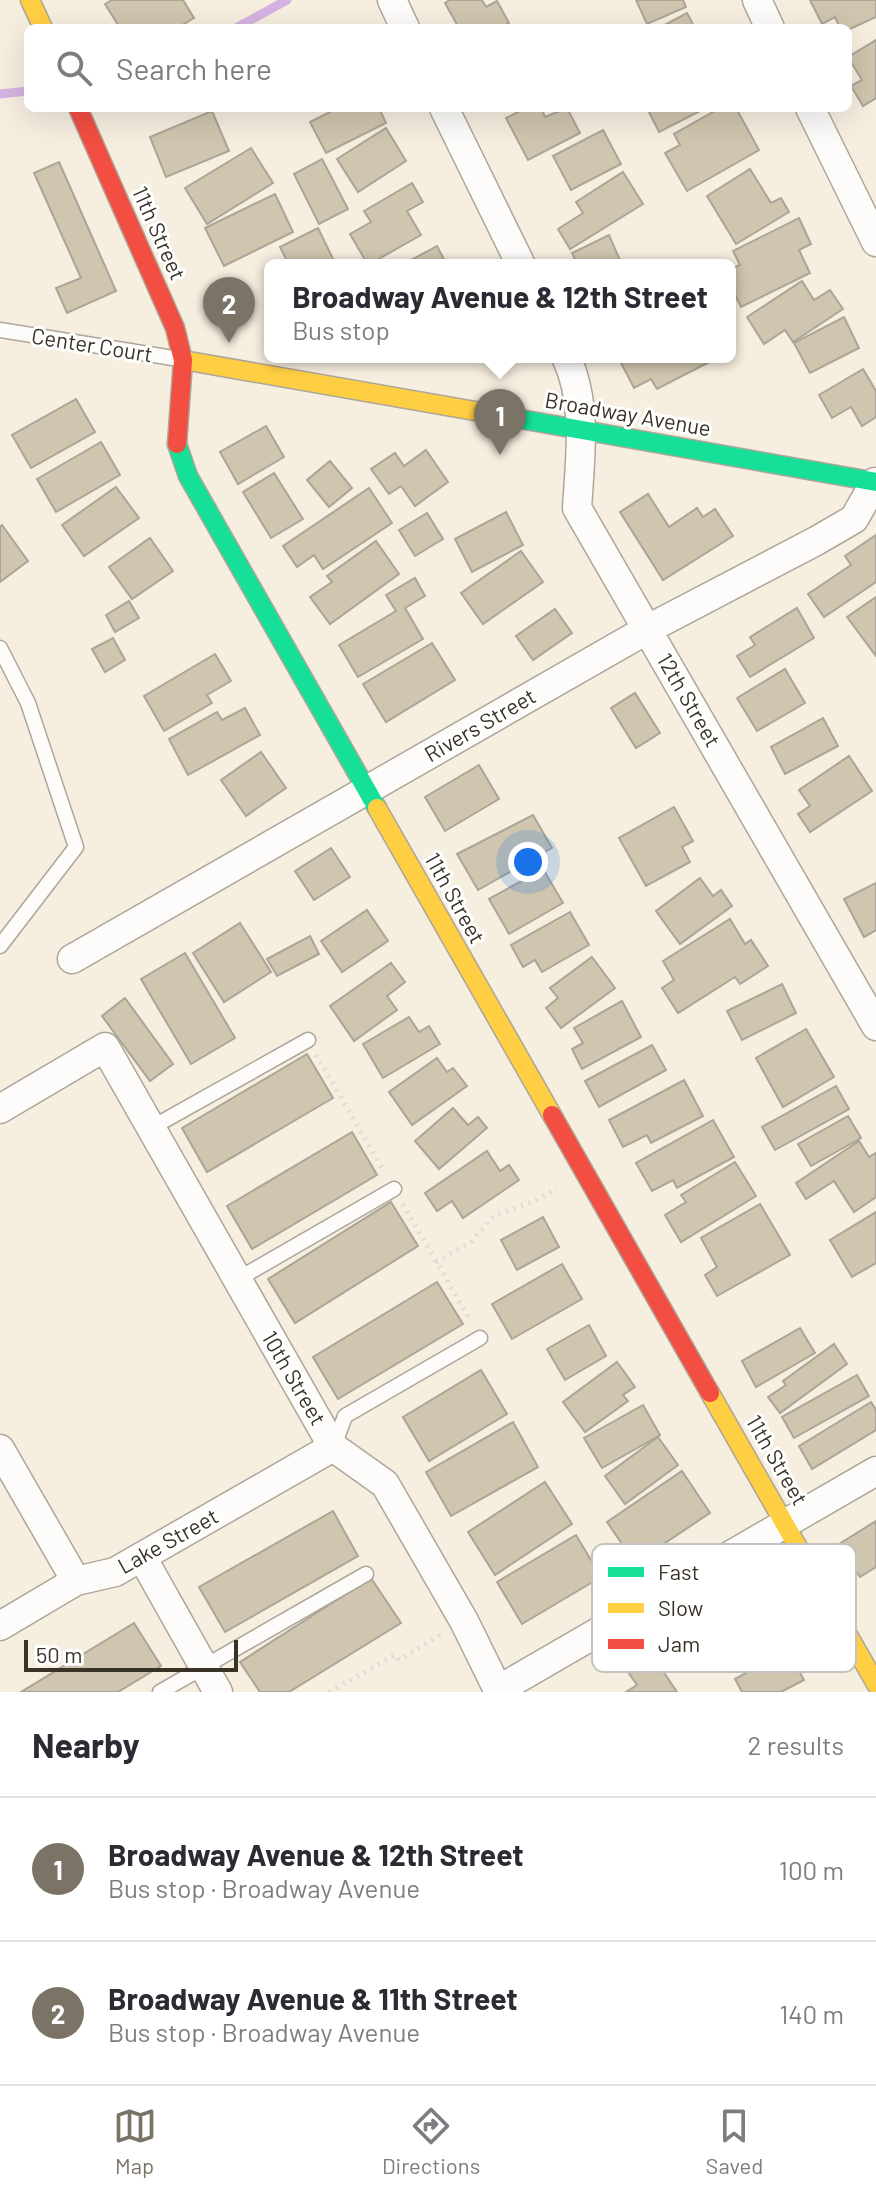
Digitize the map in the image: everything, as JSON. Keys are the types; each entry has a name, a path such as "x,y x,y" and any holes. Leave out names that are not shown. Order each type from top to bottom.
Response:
{"street":[{"path":"30,0 41,24"},
{"path":"392,0 403,24"},
{"path":"757,0 768,24"},
{"name":"11th Street","path":"80,112 175,328 183,360 177,449 188,476 582,1172 797,1544"},
{"path":"446,112 518,259"},
{"path":"812,112 876,242"},
{"name":"Broadway Avenue","path":"183,360 876,482"},
{"name":"12th Street","path":"569,363 574,373 581,430 577,508 876,1026"},
{"name":"Rivers Street","path":"72,959 648,629 854,519 876,482"},
{"name":"10th Street","path":"0,1109 105,1047 333,1447 385,1484 464,1621 499,1691"},
{"name":"Lake Street","path":"0,1626 76,1581 115,1572 333,1447"},
{"path":"0,1449 76,1581"},
{"path":"749,1544 876,1471"},
{"path":"142,1557 218,1692"},
{"path":"499,1691 592,1636"},
{"name":"11th Street","path":"856,1649 876,1684"}],"lane":[{"name":"Center Court","path":"0,330 183,360"},
{"path":"0,648 28,703 76,847 0,946"},
{"path":"151,1128 308,1040"},
{"path":"238,1279 394,1189"},
{"path":"333,1447 345,1416 480,1338"},
{"path":"160,1692 366,1574"}],"path":[{"path":"436,1262 472,1241 493,1216 533,1202 582,1172"},
{"path":"329,1692 395,1655 399,1660 464,1621"}],"building":[{"path":"112,0 183,0 194,18 184,24 118,24 105,4"},
{"path":"450,0 482,0 486,7 497,1 509,23 457,24 445,3"},
{"path":"636,0 683,0 686,7 647,24"},
{"path":"810,0 876,0 876,17 852,28 852,24 838,24 835,17 822,24"},
{"path":"687,13 693,24 666,24"},
{"path":"876,40 876,98 863,106 852,88 862,80 852,64 852,55"},
{"path":"212,112 229,151 166,177 150,137"},
{"path":"330,112 381,112 386,123 326,153 310,122"},
{"path":"518,112 543,112 545,117 557,112 569,112 580,133 528,160 506,118"},
{"path":"649,112 698,112 659,132"},
{"path":"713,112 738,112 759,150 687,191 665,153 680,145 674,134"},
{"path":"386,128 406,161 358,192 337,159"},
{"path":"603,130 621,164 571,190 553,156"},
{"path":"251,148 273,183 207,224 185,188"},
{"path":"322,159 348,209 319,224 294,174"},
{"path":"59,162 116,291 67,313 56,288 81,278 34,173"},
{"path":"750,169 771,203 781,198 789,212 736,244 707,196"},
{"path":"623,172 643,204 570,249 558,229 583,213 576,202"},
{"path":"412,183 423,202 407,211 421,235 379,259 365,259 350,234 371,222 364,211"},
{"path":"275,194 293,232 224,266 205,228"},
{"path":"799,218 811,244 799,250 810,273 741,307 736,297 736,267 740,265 733,251"},
{"path":"318,228 333,259 286,259 280,247"},
{"path":"609,235 619,259 575,259 572,253"},
{"path":"437,246 444,259 413,259"},
{"path":"802,281 814,300 830,290 843,309 793,342 785,330 764,344 747,317"},
{"path":"844,317 859,348 810,373 794,343"},
{"path":"621,363 707,363 657,389 651,379 634,388"},
{"path":"863,369 876,391 876,417 862,426 851,407 832,418 819,395"},
{"path":"76,399 95,432 31,468 12,435"},
{"path":"266,426 284,457 238,484 220,452"},
{"path":"101,442 120,475 56,512 37,479"},
{"path":"426,450 448,482 415,506 401,486 389,494 371,469 395,453 404,466"},
{"path":"330,461 352,488 329,507 307,480"},
{"path":"274,473 303,519 271,538 243,492"},
{"path":"116,487 139,518 84,556 62,525"},
{"path":"369,488 392,523 323,569 314,555 297,567 283,546"},
{"path":"648,494 669,527 697,508 703,517 715,509 733,536 663,580 620,512"},
{"path":"506,512 523,545 472,572 455,539"},
{"path":"427,513 443,539 415,556 399,530"},
{"path":"2,525 28,561 0,582 0,527"},
{"path":"876,535 876,582 824,617 808,594 851,565 845,556"},
{"path":"150,538 173,571 132,599 109,567"},
{"path":"376,541 399,574 330,624 310,597 332,582 327,576"},
{"path":"521,551 543,582 483,624 461,593"},
{"path":"415,578 425,596 405,608 423,639 358,677 339,645 396,611 386,595"},
{"path":"876,597 876,656 847,617"},
{"path":"129,601 139,618 115,632 106,615"},
{"path":"797,608 814,638 750,677 737,656 755,645 750,637"},
{"path":"555,609 572,633 533,660 516,636"},
{"path":"113,638 125,660 105,672 92,649"},
{"path":"432,643 455,680 386,722 363,684"},
{"path":"215,654 231,681 207,695 212,703 164,731 144,696"},
{"path":"785,669 805,703 757,731 737,698"},
{"path":"635,693 660,733 636,748 611,708"},
{"path":"245,708 260,735 188,775 169,739 217,712 222,720"},
{"path":"823,718 838,746 785,774 771,747"},
{"path":"261,752 286,788 246,816 221,780"},
{"path":"849,756 872,791 810,832 798,814 810,806 799,790"},
{"path":"479,765 499,799 445,831 425,797"},
{"path":"674,807 693,841 682,847 690,862 646,886 619,838"},
{"path":"533,815 552,848 478,890 457,854"},
{"path":"331,848 350,877 314,900 295,871"},
{"path":"543,869 563,903 509,934 489,899"},
{"path":"700,878 713,896 721,890 732,906 680,944 656,911"},
{"path":"876,883 876,930 864,937 844,899"},
{"path":"367,910 388,941 342,972 321,941"},
{"path":"570,912 589,945 542,972 535,960 523,967 511,945"},
{"path":"730,919 745,944 751,940 768,966 740,984 735,977 678,1013 662,988 674,980 663,961"},
{"path":"240,923 271,972 224,1002 193,953"},
{"path":"310,936 319,954 277,976 267,959"},
{"path":"185,953 235,1038 191,1064 141,979"},
{"path":"592,957 615,988 561,1028 546,1008 558,998 550,988"},
{"path":"391,963 405,982 387,996 397,1010 354,1041 330,1006"},
{"path":"782,984 796,1013 742,1040 727,1011"},
{"path":"125,998 173,1064 150,1081 102,1016"},
{"path":"622,1001 641,1037 582,1069 572,1049 583,1043 574,1028"},
{"path":"409,1017 419,1032 429,1026 440,1044 383,1078 363,1044"},
{"path":"806,1029 834,1077 783,1107 756,1058"},
{"path":"652,1045 666,1070 599,1107 585,1081"},
{"path":"307,1054 333,1098 207,1172 182,1128"},
{"path":"437,1058 447,1072 453,1068 467,1086 412,1125 389,1092"},
{"path":"684,1080 703,1116 651,1143 647,1135 623,1147 609,1120"},
{"path":"836,1086 849,1109 775,1150 762,1127"},
{"path":"453,1108 468,1125 478,1117 487,1128 439,1169 415,1141"},
{"path":"848,1116 861,1138 811,1166 798,1144"},
{"path":"713,1120 734,1157 677,1188 673,1180 652,1191 636,1163"},
{"path":"352,1132 377,1175 252,1249 227,1206"},
{"path":"859,1141 869,1157 876,1153 876,1197 854,1212 834,1181 806,1199 796,1183"},
{"path":"487,1151 500,1171 509,1165 519,1180 463,1218 452,1201 437,1211 425,1193"},
{"path":"735,1162 756,1196 681,1242 665,1215 686,1202 681,1195"},
{"path":"391,1202 418,1246 295,1323 268,1279"},
{"path":"760,1204 790,1255 717,1296 705,1275 717,1267 701,1238"},
{"path":"876,1212 876,1263 852,1277 830,1240"},
{"path":"543,1217 559,1247 517,1270 501,1240"},
{"path":"562,1264 582,1299 512,1339 492,1304"},
{"path":"437,1282 463,1324 338,1399 313,1357"},
{"path":"589,1325 606,1356 565,1380 547,1349"},
{"path":"800,1328 815,1353 756,1387 742,1361"},
{"path":"834,1344 847,1364 780,1413 768,1397 786,1385 783,1381"},
{"path":"617,1362 635,1387 623,1395 628,1401 585,1432 563,1402"},
{"path":"481,1370 507,1414 429,1461 403,1417"},
{"path":"857,1375 869,1396 794,1438 782,1417"},
{"path":"871,1402 876,1410 876,1430 812,1469 799,1446"},
{"path":"643,1405 660,1435 602,1468 584,1438"},
{"path":"513,1422 538,1467 451,1516 426,1472"},
{"path":"658,1437 678,1465 625,1504 605,1476"},
{"path":"682,1471 710,1513 664,1544 622,1544 607,1522"},
{"path":"545,1482 572,1524 495,1575 468,1532"},
{"path":"333,1511 358,1556 225,1632 199,1587"},
{"path":"876,1521 876,1567 860,1577 856,1571 856,1544 839,1544"},
{"path":"576,1535 592,1562 592,1582 522,1624 497,1582"},
{"path":"371,1578 401,1623 289,1692 260,1692 240,1662"},
{"path":"134,1623 161,1666 118,1692 21,1692"},
{"path":"628,1672 664,1672 677,1692 626,1692 637,1685"},
{"path":"748,1672 800,1672 804,1680 781,1692 742,1692 735,1679"}],"waterway":[{"path":"243,24 287,0"},
{"path":"0,94 24,91"}],"traffic: fast":[{"path":"509,417 876,482"},
{"path":"177,444 188,476 377,808"}],"traffic: slow":[{"path":"30,0 41,24"},
{"path":"183,360 509,417"},
{"path":"377,808 552,1115"},
{"path":"710,1393 796,1544"},
{"path":"856,1649 876,1684"}],"traffic: jam":[{"path":"80,112 175,328 183,360 177,444"},
{"path":"552,1115 710,1393"}],"place":[{"name":"Broadway Avenue & 11th Street","path":"229,343"},
{"name":"Broadway Avenue & 12th Street","path":"500,455"}]}
